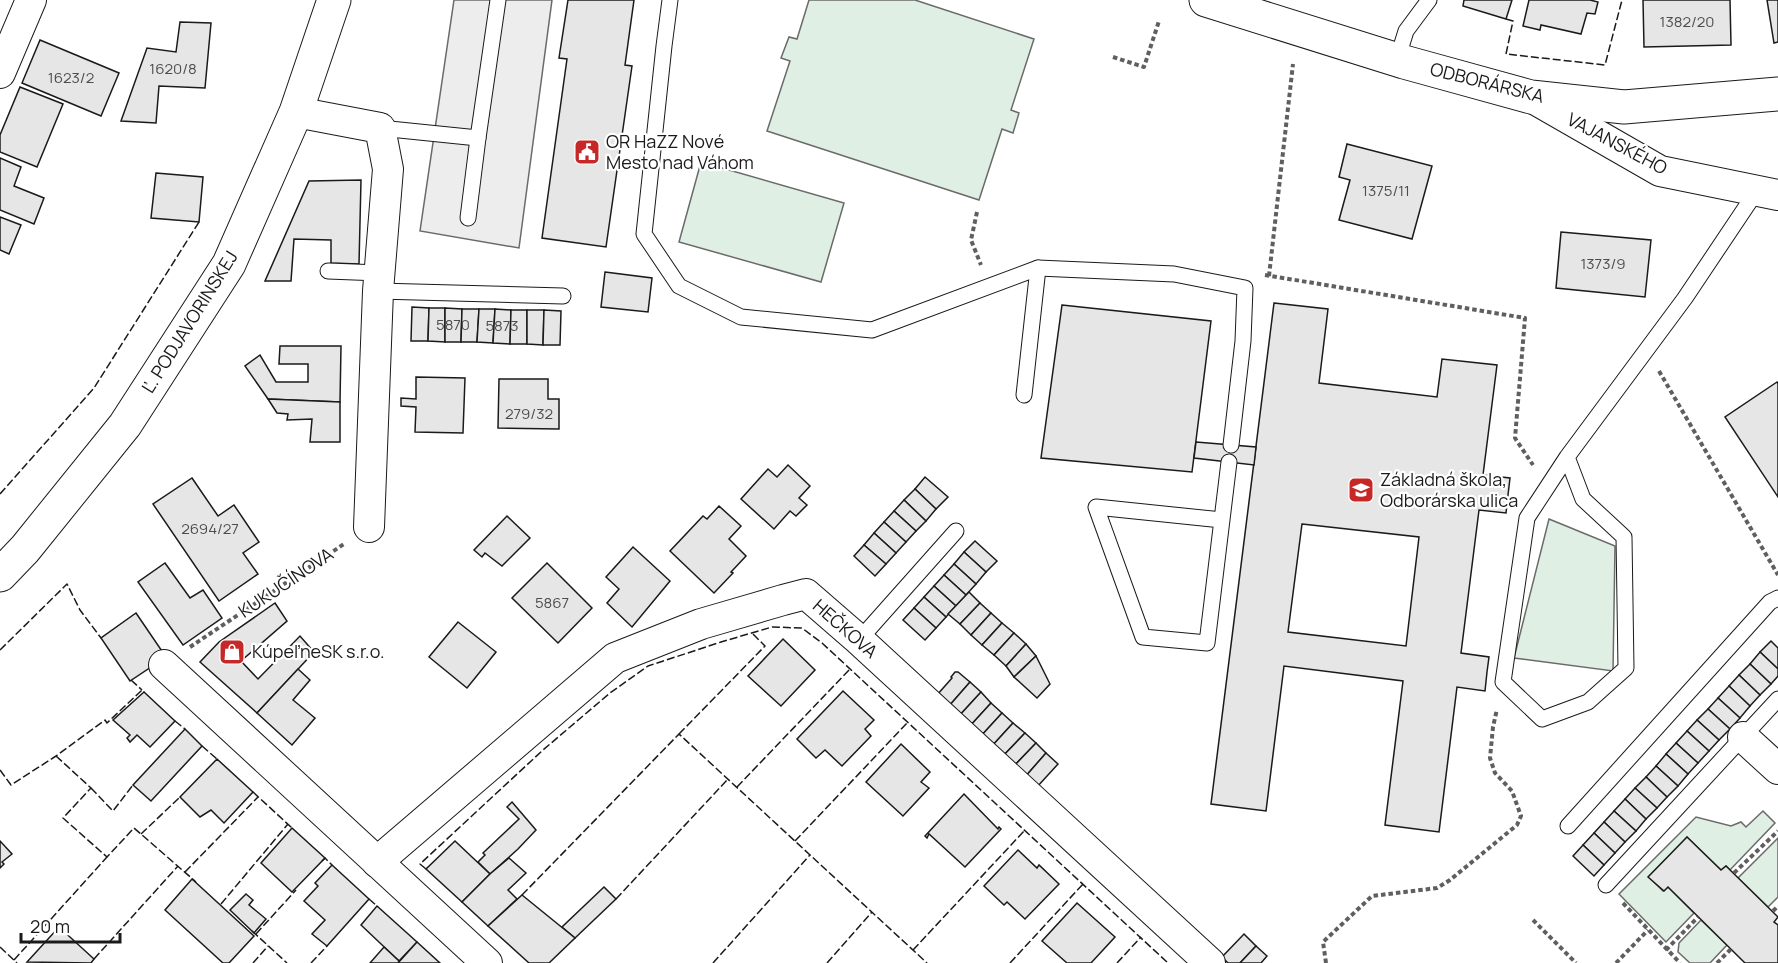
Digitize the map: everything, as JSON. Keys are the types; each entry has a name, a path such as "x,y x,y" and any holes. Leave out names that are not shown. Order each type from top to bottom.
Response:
{"main road":[{"name":"Ľ. PODJAVORINSKEJ","path":"0,575 25,549 126,425 229,264 296,112 334,0"},
{"name":"ODBORÁRSKA","path":"1206,0 1261,9 1397,60 1531,97 1624,107 1778,94"}],"street":[{"path":"0,73 31,0"},
{"name":"VAJANSKÉHO","path":"1531,97 1660,171 1767,194"},
{"path":"296,112 380,128 388,169 379,282 369,527"},
{"name":"HEČKOVA","path":"377,862 615,658 701,624 806,594 1210,963"},
{"path":"164,665 487,963"},
{"path":"1743,736 1778,769"}],"lane":[{"path":"468,218 498,0"},
{"path":"670,0 644,234 679,286 741,317 872,330 1038,268 1174,274 1245,288 1243,341 1231,445"},
{"path":"1397,60 1406,31 1429,0"},
{"path":"380,128 478,138"},
{"path":"1567,457 1582,499 1624,537 1626,668 1588,702 1542,719 1503,682 1527,518 1567,457 1685,298 1767,194"},
{"path":"1024,395 1038,268"},
{"path":"328,271 379,282 563,296"},
{"path":"1222,520 1096,507 1143,638 1207,643 1222,520 1229,462"},
{"path":"859,640 956,531"},
{"path":"1568,826 1770,602 1778,598"},
{"path":"1606,885 1778,699"}],"path":[{"path":"1113,57 1144,67 1160,21"},
{"path":"1269,276 1293,64"},
{"path":"976,212 971,240 990,285"},
{"path":"1245,288 1262,275 1525,318 1515,438 1547,487"},
{"path":"1656,367 1778,575"},
{"name":"KUKUČÍNOVA","path":"164,665 369,527"},
{"path":"1326,963 1323,942 1372,896 1437,888 1450,880 1516,825 1521,816 1512,791 1495,773 1490,758 1493,727 1503,682"},
{"path":"1734,873 1778,831"},
{"path":"1606,885 1680,963"},
{"path":"1773,911 1778,906"},
{"path":"1666,950 1698,917"},
{"path":"1533,920 1576,963"},
{"path":"1616,963 1648,930"},
{"path":"1717,963 1731,949"}],"green space":[{"path":"809,0 915,0 1034,39 1011,110 1019,113 1013,133 1002,129 979,200 767,131 790,61 781,58 789,37 797,39"},
{"path":"701,162 844,203 821,282 679,242"},
{"path":"1549,519 1615,546 1613,671 1514,658"},
{"path":"1763,811 1775,823 1730,870 1726,866 1721,870 1687,837 1649,877 1663,891 1668,887 1694,913 1666,942 1619,894 1696,817 1731,826 1741,822 1746,827"},
{"path":"1778,838 1778,897 1768,907 1738,878"},
{"path":"1701,920 1727,945 1710,963 1690,963 1678,952 1679,943"}],"shaded area":[{"path":"454,0 552,0 519,248 420,231"}],"building":[{"name":"OR HaZZ Nové Mesto nad Váhom","path":"568,0 634,0 625,65 632,66 606,247 542,238 567,59 559,58"},
{"path":"1464,0 1512,0 1506,19 1463,6"},
{"path":"1529,0 1598,2 1595,14 1587,13 1581,34 1541,25 1540,30 1523,26"},
{"path":"1643,0 1730,0 1731,45 1644,47"},
{"path":"1767,0 1778,0 1778,42 1774,43"},
{"path":"180,22 211,23 205,88 159,86 156,123 121,121 147,48 176,52"},
{"path":"40,40 119,73 101,116 22,83"},
{"path":"20,87 63,104 37,167 0,152 0,135"},
{"path":"1347,144 1432,166 1412,239 1339,220 1350,180 1339,177"},
{"path":"0,158 21,167 14,186 44,198 34,224 0,210"},
{"path":"156,173 203,177 199,222 151,218"},
{"path":"361,180 359,264 331,263 331,240 294,239 291,281 265,281 309,181"},
{"path":"0,217 21,225 9,254 0,250"},
{"path":"1561,232 1651,240 1645,297 1556,288"},
{"path":"605,272 652,278 648,312 601,307"},
{"path":"1274,303 1328,309 1319,383 1437,397 1442,359 1497,365 1483,475 1510,478 1506,513 1479,510 1461,653 1489,657 1485,691 1457,687 1439,832 1385,825 1403,681 1284,666 1266,811 1211,804","holes":["1302,524 1419,537 1406,646 1288,632"]},
{"path":"1062,305 1211,321 1192,472 1041,458"},
{"path":"412,307 429,308 428,341 411,341"},
{"path":"429,308 445,308 445,342 428,341"},
{"path":"445,308 462,309 461,342 445,342"},
{"path":"462,309 479,309 477,342 461,342"},
{"path":"479,309 495,309 493,343 477,342"},
{"path":"495,309 511,310 510,344 493,343"},
{"path":"511,310 527,310 527,344 510,344"},
{"path":"527,310 544,310 543,345 527,344"},
{"path":"544,310 561,311 560,345 543,345"},
{"path":"280,346 341,346 340,402 268,399 245,366 260,355 276,382 308,382 308,364 279,364"},
{"path":"416,377 465,378 463,433 415,432 416,407 401,406 401,398 416,399"},
{"path":"499,379 548,379 548,399 559,399 559,429 498,428"},
{"path":"1777,382 1778,384 1778,497 1725,417"},
{"path":"268,399 340,402 340,442 310,442 312,419 287,420 288,414 277,413"},
{"path":"1196,442 1256,447 1254,465 1194,458"},
{"path":"788,465 810,486 799,498 807,505 796,516 790,511 774,529 741,499 768,469 777,477"},
{"path":"925,477 948,497 936,509 915,489"},
{"path":"192,478 218,516 234,505 259,542 243,553 258,574 219,601 153,504"},
{"path":"915,489 936,509 926,521 904,500"},
{"path":"904,500 926,521 916,531 894,511"},
{"path":"719,506 741,526 729,539 746,556 714,593 670,551 703,516 707,519"},
{"path":"894,511 916,531 906,542 884,522"},
{"path":"507,516 530,538 502,566 485,553 482,557 474,550"},
{"path":"884,522 906,542 896,553 874,533"},
{"path":"874,533 896,553 886,564 864,545"},
{"path":"975,541 997,561 986,572 964,552"},
{"path":"864,545 886,564 875,576 854,556"},
{"path":"633,547 670,581 632,627 607,603 619,589 606,577"},
{"path":"964,552 986,572 976,584 954,564"},
{"path":"165,563 190,598 203,590 222,618 183,645 138,582"},
{"path":"547,563 592,608 558,643 512,598"},
{"path":"954,564 976,584 966,595 944,575"},
{"path":"944,575 966,595 956,606 934,586"},
{"path":"934,586 956,606 946,617 924,597"},
{"path":"969,592 980,603 960,624 948,614"},
{"path":"924,597 946,617 936,628 914,608"},
{"path":"275,603 287,621 241,661 258,679 300,636 314,652 257,713 200,662 219,642"},
{"path":"980,603 991,613 971,635 960,624"},
{"path":"914,608 936,628 925,640 903,620"},
{"path":"136,613 166,657 130,681 101,638"},
{"path":"991,613 1002,623 982,645 971,635"},
{"path":"458,622 496,652 467,688 429,657"},
{"path":"1002,623 1014,633 994,655 982,645"},
{"path":"1014,633 1026,644 1006,666 994,655"},
{"path":"783,639 815,670 781,706 748,676"},
{"path":"1771,641 1778,648 1778,669 1760,652"},
{"path":"1026,644 1036,656 1014,677 1006,666"},
{"path":"1760,652 1778,669 1778,676 1771,684 1750,664"},
{"path":"1036,656 1050,684 1037,698 1014,677"},
{"path":"1750,664 1771,684 1760,695 1739,675"},
{"path":"298,669 310,680 293,700 315,718 292,745 257,713"},
{"path":"955,672 970,682 949,706 937,695"},
{"path":"1739,675 1760,695 1750,706 1729,686"},
{"path":"970,682 981,692 959,716 949,706"},
{"path":"1729,686 1750,706 1740,718 1718,698"},
{"path":"843,691 874,720 865,729 871,736 842,766 825,750 816,758 797,739"},
{"path":"144,692 175,721 150,747 137,735 130,742 127,738 130,735 113,720"},
{"path":"981,692 991,703 970,726 959,716"},
{"path":"1718,698 1740,718 1730,729 1708,709"},
{"path":"991,703 1002,713 981,736 970,726"},
{"path":"1708,709 1730,729 1719,740 1697,720"},
{"path":"1002,713 1013,723 992,746 981,736"},
{"path":"1697,720 1719,740 1709,751 1687,731"},
{"path":"1013,723 1025,733 1003,756 992,746"},
{"path":"185,729 202,746 151,801 133,785"},
{"path":"1687,731 1709,751 1698,763 1676,743"},
{"path":"1025,733 1036,743 1014,766 1003,756"},
{"path":"1036,743 1046,753 1025,777 1014,766"},
{"path":"1676,743 1698,763 1688,774 1666,754"},
{"path":"901,744 930,772 921,782 929,788 903,816 866,782"},
{"path":"1046,753 1058,764 1037,787 1025,777"},
{"path":"1666,754 1688,774 1678,786 1656,766"},
{"path":"217,759 253,792 224,823 211,810 200,817 180,797"},
{"path":"1656,766 1678,786 1667,797 1646,777"},
{"path":"1646,777 1667,797 1657,808 1635,788"},
{"path":"1635,788 1657,808 1646,819 1625,799"},
{"path":"964,794 998,829 999,827 1001,829 965,867 929,834 927,838 925,836"},
{"path":"1625,799 1646,819 1636,831 1614,811"},
{"path":"512,802 536,830 490,874 478,862 485,855 483,853 519,819 507,807"},
{"path":"1614,811 1636,831 1625,842 1604,822"},
{"path":"1604,822 1625,842 1615,853 1594,833"},
{"path":"292,828 325,858 292,892 261,863"},
{"path":"1594,833 1615,853 1604,865 1583,845"},
{"path":"1687,837 1721,870 1726,866 1778,917 1774,922 1778,925 1778,963 1745,963 1668,887 1664,891 1648,877"},
{"path":"0,841 12,854 2,862 4,864 0,868"},
{"path":"455,841 490,874 462,902 426,869"},
{"path":"1583,845 1604,865 1594,876 1573,856"},
{"path":"1018,850 1037,868 1039,865 1059,884 1025,919 1007,902 1004,905 984,886"},
{"path":"509,858 526,873 508,890 517,899 488,926 462,902"},
{"path":"332,865 369,899 327,946 312,934 325,920 304,901 318,886 315,883"},
{"path":"192,879 254,936 229,963 223,963 165,910"},
{"path":"604,887 616,899 575,938 562,927"},
{"path":"246,894 253,900 249,905 266,919 254,933 230,910"},
{"path":"522,895 575,938 549,963 529,963 488,926"},
{"path":"1077,903 1115,937 1091,963 1067,963 1042,941"},
{"path":"377,906 417,942 399,961 361,925"},
{"path":"59,927 94,959 91,963 27,962"},
{"path":"1244,934 1256,946 1240,963 1228,963 1222,957"},
{"path":"417,942 440,963 398,963"},
{"path":"1256,946 1267,956 1261,963 1240,963"},
{"path":"384,947 399,961 398,963 370,963"}],"fence":[{"path":"1506,19 1513,21 1506,54 1605,65 1622,0"},
{"path":"0,494 94,388 199,222"},
{"path":"0,650 67,584 80,610 101,638"},
{"path":"426,869 420,864 543,750 610,693 648,666 772,627 802,628 822,643 1168,963"},
{"path":"679,734 765,646 752,633"},
{"path":"737,787 850,669"},
{"path":"131,680 142,690"},
{"path":"0,770 11,785 105,720 107,723 142,690 144,692"},
{"path":"175,721 185,729"},
{"path":"795,841 908,722"},
{"path":"522,895 679,734 927,963"},
{"path":"202,746 217,759"},
{"path":"56,756 91,788 63,818 107,857 134,828 196,882"},
{"path":"616,899 728,779"},
{"path":"91,788 113,811 133,785"},
{"path":"253,792 292,828"},
{"path":"141,834 180,797"},
{"path":"185,872 258,797"},
{"path":"221,904 288,824"},
{"path":"913,950 1025,830"},
{"path":"713,963 810,855"},
{"path":"14,960 107,857"},
{"path":"322,861 325,858 332,865"},
{"path":"94,959 178,866"},
{"path":"1010,963 1083,884"},
{"path":"256,934 296,890"},
{"path":"369,899 377,906"},
{"path":"827,963 872,912"},
{"path":"252,931 287,963"},
{"path":"1117,963 1141,937"},
{"path":"253,963 268,946"},
{"path":"311,963 327,946"},
{"path":"0,947 17,963"}],"place":[{"name":"OR HaZZ Nové Mesto nad Váhom","path":"587,152"},
{"name":"Základná škola, Odborárska ulica","path":"1361,490"},
{"name":"KúpeľneSK s.r.o.","path":"232,652"}]}
